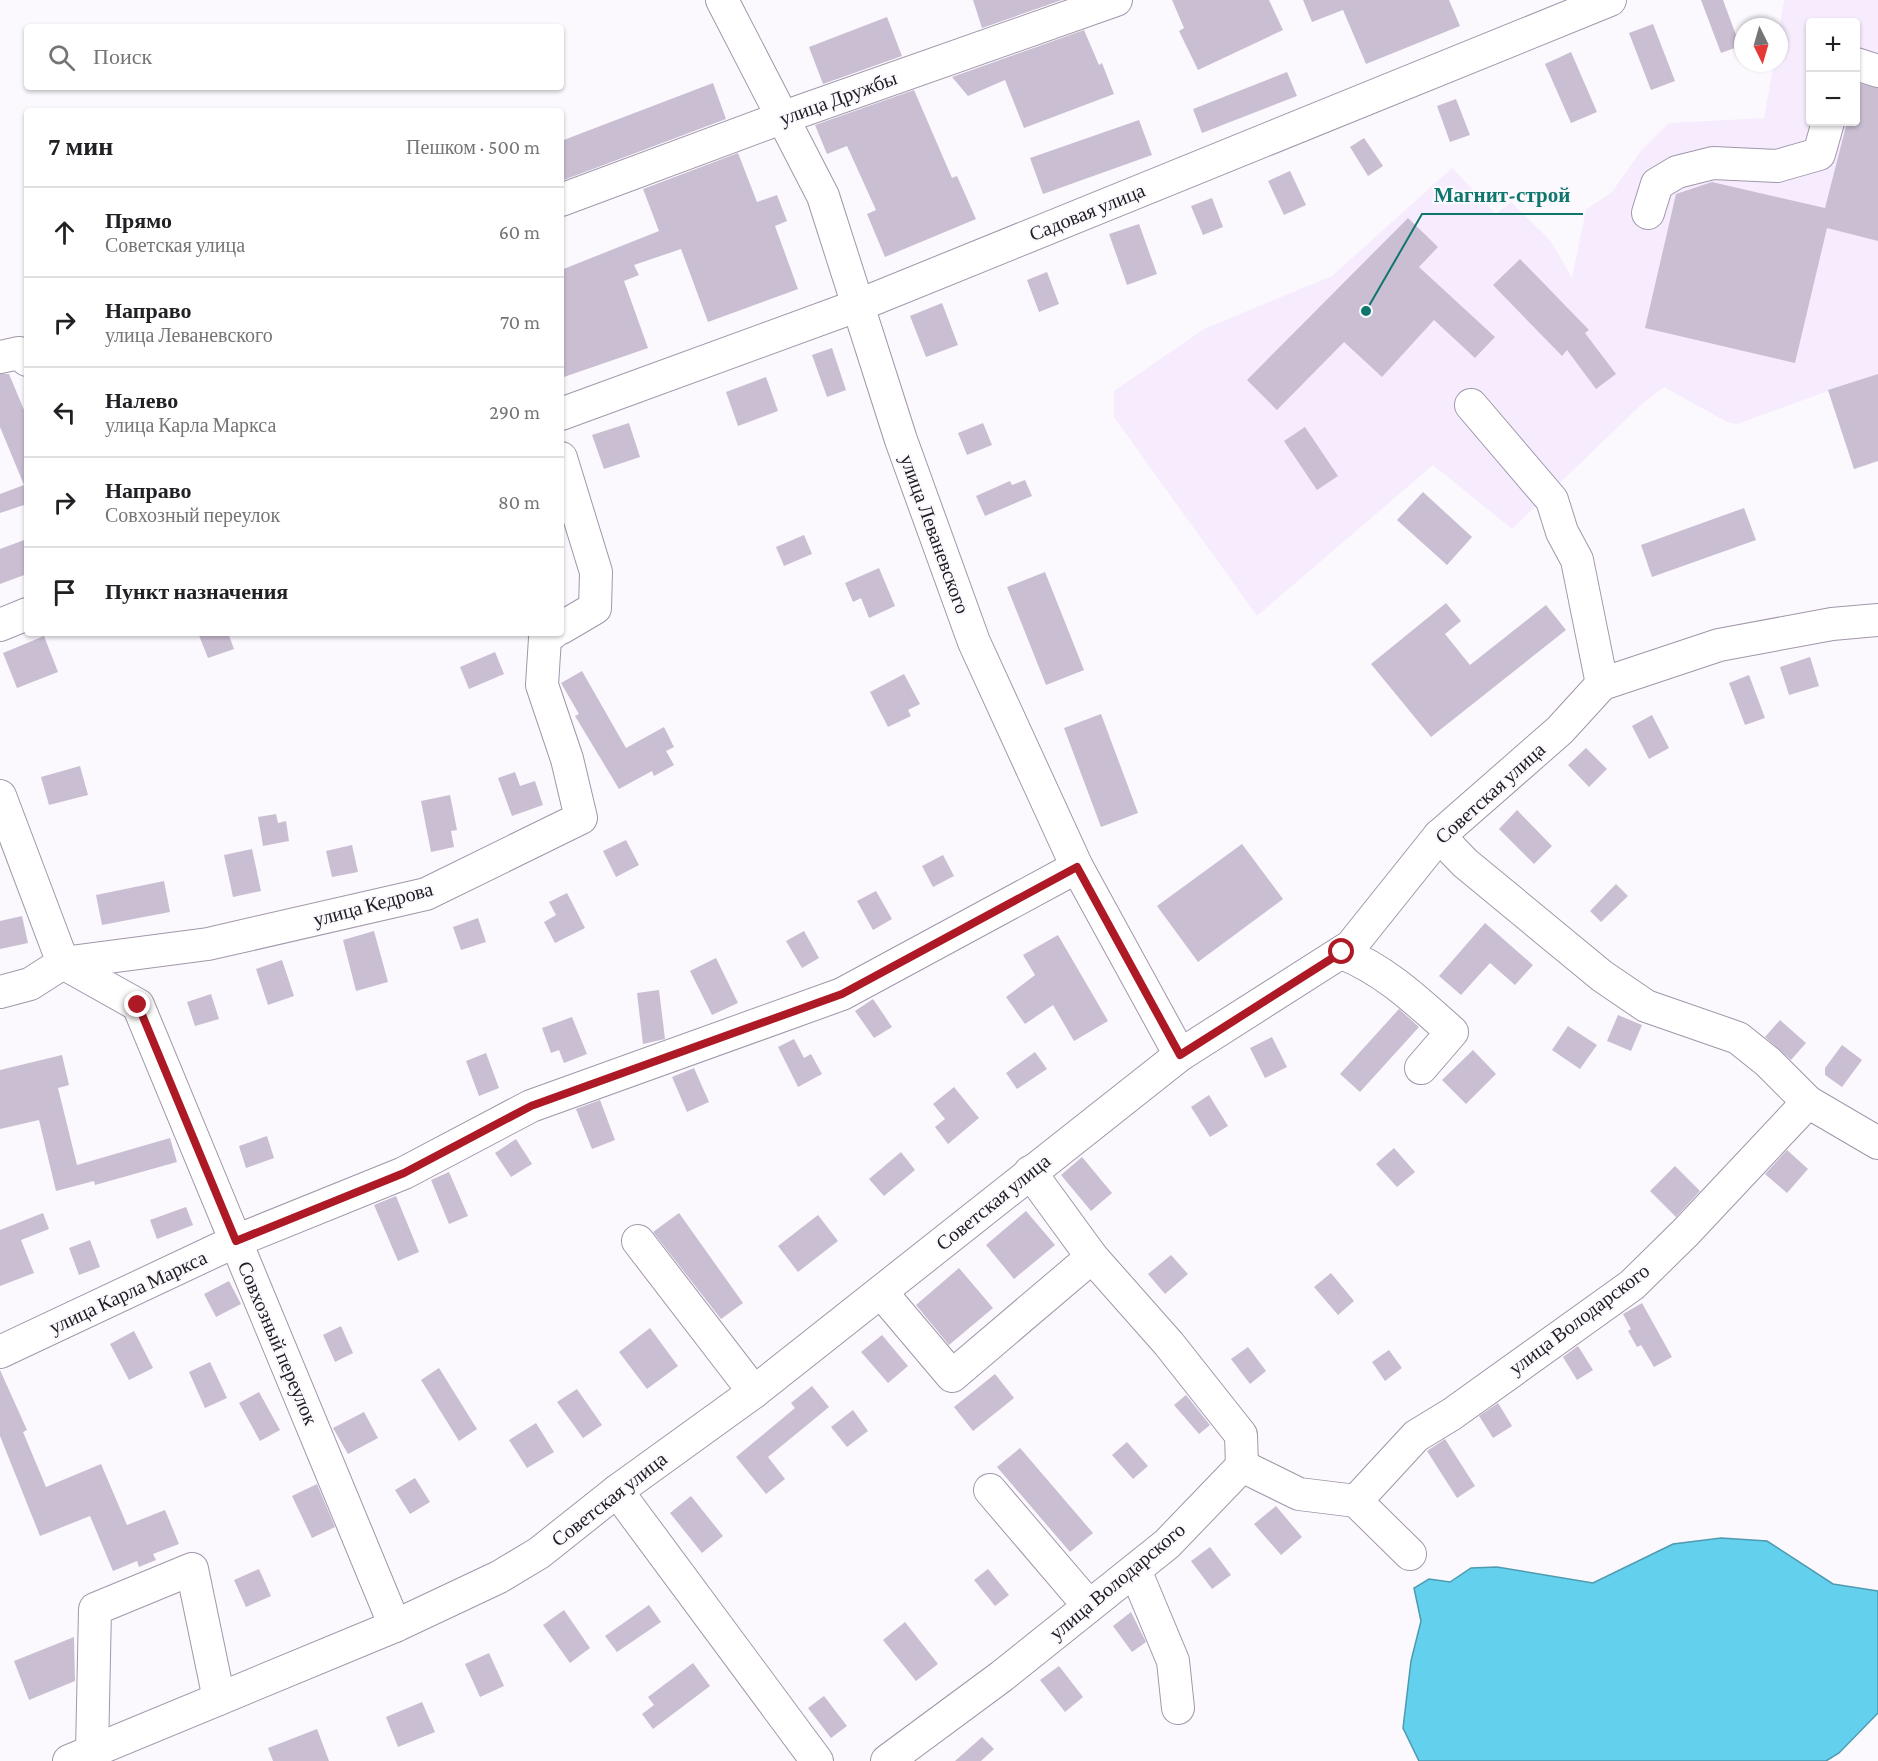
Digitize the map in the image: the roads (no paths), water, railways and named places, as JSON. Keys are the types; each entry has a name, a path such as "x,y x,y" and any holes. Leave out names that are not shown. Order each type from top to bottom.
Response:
{"street":[{"name":"улица Леваневского","path":"722,0 823,196 901,440 974,642 1077,867 1180,1055"},
{"name":"улица Дружбы","path":"564,199 784,117 1116,0"},
{"name":"Садовая улица","path":"564,413 859,305 1610,0"},
{"path":"1860,65 1878,71"},
{"path":"1648,213 1656,184 1677,172 1713,163 1776,166 1819,154 1827,126"},
{"path":"0,357 19,353 24,357"},
{"path":"1471,405 1552,500 1562,532 1577,560 1602,684"},
{"path":"564,468 596,572 595,608 564,626"},
{"path":"0,625 24,615"},
{"name":"Советская улица","path":"81,1757 138,1748 219,1699 395,1626 499,1577 529,1559 579,1523 617,1491 754,1392 1180,1055 1351,946 1439,836 1560,730 1602,684 1719,645 1832,624 1878,620"},
{"name":"улица Кедрова","path":"0,992 30,984 63,963 208,944 426,894 581,818 567,759 542,685 545,638 548,636"},
{"path":"0,796 63,963"},
{"path":"1439,836 1465,863 1602,976 1646,1006 1738,1038 1768,1062 1808,1102 1878,1143"},
{"name":"улица Карла Маркса","path":"0,1352 236,1241 404,1173 531,1106 842,994 1077,867"},
{"path":"1342,952 1398,985 1452,1032 1421,1068"},
{"name":"Совхозный переулок","path":"63,963 138,1005 395,1626"},
{"name":"улица Володарского","path":"1356,1501 1416,1436 1452,1414 1632,1285 1685,1233 1808,1102"},
{"path":"1030,1172 1092,1257 1169,1344 1241,1435 1242,1466 1299,1494 1356,1501 1410,1554"},
{"path":"638,1241 754,1392"},
{"path":"880,1292 951,1376 1092,1257"},
{"name":"улица Володарского","path":"887,1761 1002,1676 1167,1544 1242,1466"},
{"path":"990,1490 1089,1606"},
{"path":"617,1491 817,1761"},
{"path":"81,1757 95,1609 192,1569 219,1699"},
{"path":"1135,1570 1173,1661 1178,1708"}],"water":[{"path":"1721,1538 1767,1541 1833,1584 1878,1591 1878,1713 1839,1753 1826,1761 1419,1761 1403,1728 1411,1661 1421,1621 1414,1588 1429,1579 1450,1582 1471,1568 1497,1567 1593,1583 1673,1544"}],"place":[{"name":"Магнит-строй","path":"1366,311"}]}
